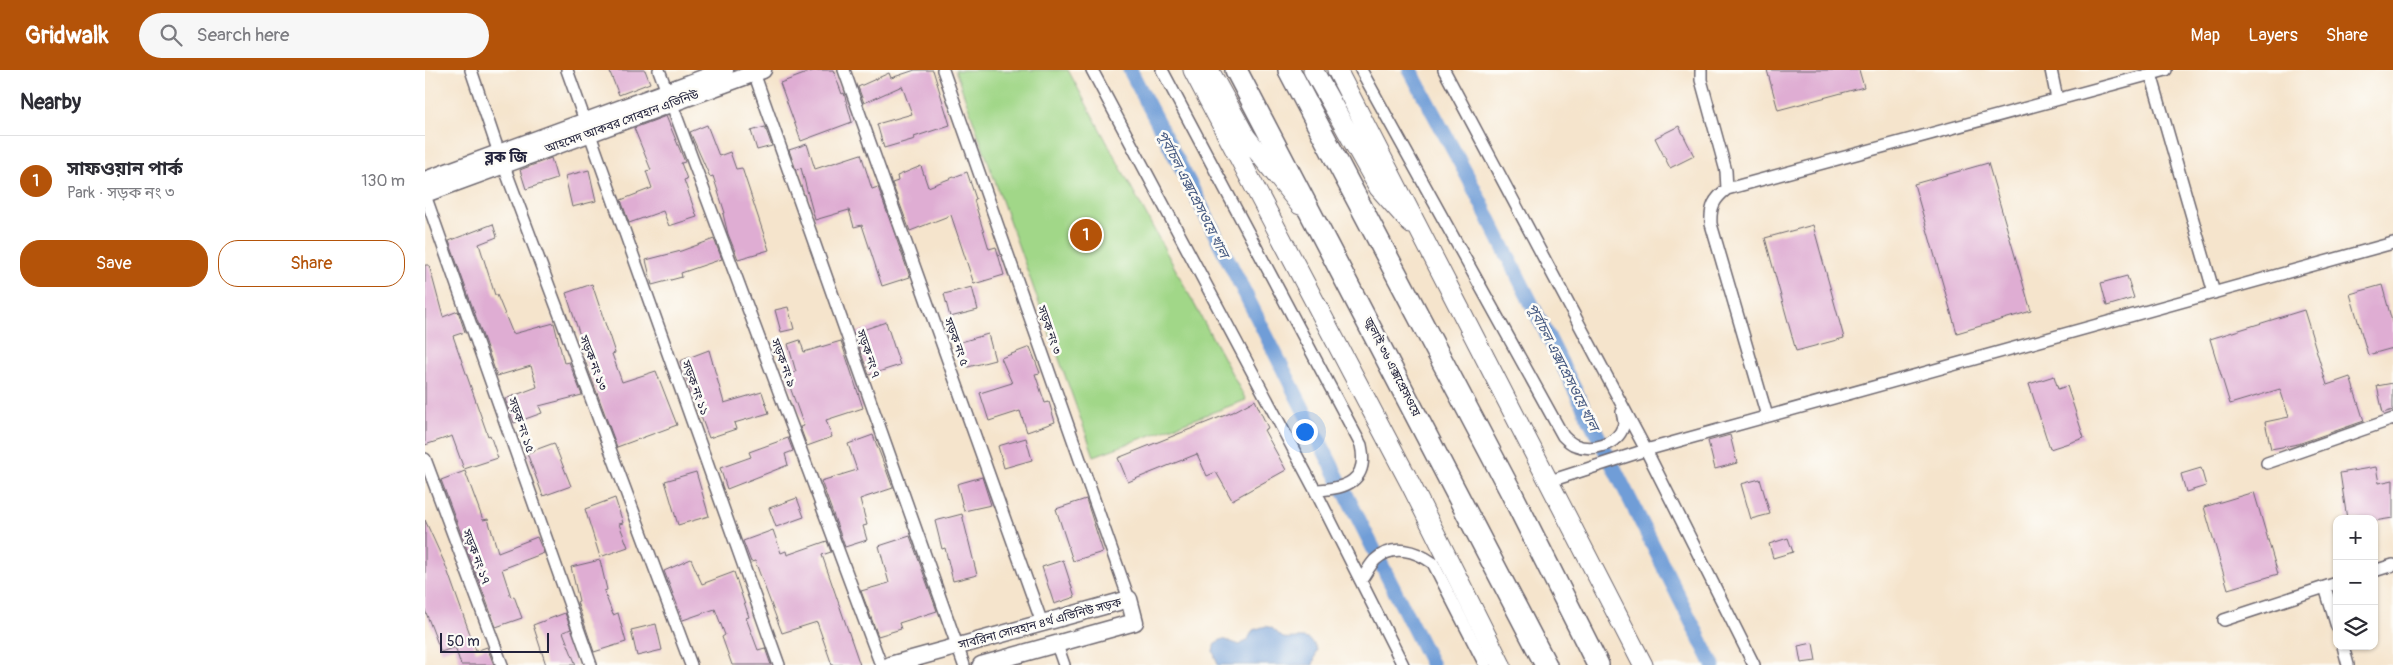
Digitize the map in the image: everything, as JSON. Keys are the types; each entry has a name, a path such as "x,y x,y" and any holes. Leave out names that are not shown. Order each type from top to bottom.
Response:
{"highway":[{"name":"জুলাই ৩৬ এক্সপ্রেসওয়ে","path":"1237,70 1546,665"},
{"path":"1289,70 1505,482 1598,665"}],"main road":[{"path":"1193,70 1410,483 1501,665"},
{"path":"1209,70 1246,136 1322,232"},
{"path":"1313,70 1379,188 1398,211 1423,234"},
{"path":"1337,70 1643,665"}],"street":[{"name":"সড়ক নং ১৩","path":"471,70 502,159 691,665"},
{"name":"সড়ক নং ১১","path":"567,70 779,665"},
{"name":"সড়ক নং ৯","path":"659,70 881,665"},
{"name":"আহমেদ আকবর সোবহান এভিনিউ","path":"669,98 725,70"},
{"name":"সড়ক নং ৫","path":"844,70 1042,623"},
{"name":"সড়ক নং ৩","path":"943,70 1129,599"},
{"path":"1092,70 1315,490 1403,665"},
{"path":"1162,70 1361,445 1364,458 1361,473 1350,484 1331,490 1315,490"},
{"path":"1361,70 1563,436 1575,446 1600,447 1613,441 1624,426 1621,402"},
{"path":"1445,70 1646,450 1754,665"},
{"path":"1701,70 1703,88 1726,171 1727,189"},
{"path":"2051,70 2057,99"},
{"path":"1767,416 1711,224 1710,210 1716,197 1727,189 2166,70"},
{"name":"আহমেদ আকবর সোবহান এভিনিউ","path":"425,195 502,159 669,98 757,71"},
{"name":"সড়ক নং ৭","path":"757,71 964,665"},
{"path":"2151,74 2214,293"},
{"name":"আহমেদ আকবর সোবহান এভিনিউ","path":"425,180 502,159"},
{"name":"সড়ক নং ১৫","path":"425,195 591,665"},
{"path":"1550,482 1646,450 2393,244"},
{"path":"2267,462 2393,419"},
{"name":"সড়ক নং ১৭","path":"425,459 502,665"},
{"path":"1361,580 1375,560 1389,552 1403,550 1417,552 1433,563 1485,665"},
{"path":"2378,570 2393,565"},
{"path":"2223,620 2333,584"},
{"path":"2325,587 2333,613"},
{"name":"সাবরিনা সোবহান ৪র্থ এভিনিউ সড়ক","path":"890,665 1129,599 1135,622 981,665"},
{"path":"1042,623 1064,665"},
{"path":"2344,650 2348,665"}],"green space":[{"path":"955,70 1068,70 1246,400 1094,456"}],"water":[{"path":"1266,626 1272,628 1283,638 1303,638 1311,641 1317,650 1313,665 1218,665 1213,651 1215,643 1223,639 1240,645 1248,639 1253,630"}],"building":[{"path":"609,70 645,70 650,83 619,95"},
{"path":"815,70 833,70 842,94 844,93 852,122 801,141 780,83"},
{"path":"915,70 933,70 950,125 914,137 915,139 884,148 877,124 912,114 902,86 864,103 858,87 889,73 891,78"},
{"path":"1767,70 1859,70 1864,87 1778,110"},
{"path":"666,116 685,162 681,163 687,179 684,180 697,217 669,226 663,211 629,223 621,200 652,188 646,171 651,170 634,128"},
{"path":"707,125 719,156 730,152 736,169 742,168 769,250 738,259 728,234 723,214 725,213 713,176 710,177 690,132"},
{"path":"1679,126 1694,156 1670,168 1655,138"},
{"path":"765,127 772,146 757,150 751,131"},
{"path":"807,144 815,169 861,154 872,189 878,187 910,277 882,286 862,225 854,227 849,210 815,220 801,168 796,170 789,150"},
{"path":"551,158 557,179 526,189 520,170"},
{"path":"1988,163 2031,311 1957,333 1914,184"},
{"path":"921,166 928,187 967,172 989,249 996,247 1004,275 974,284 951,215 910,231 892,183 898,181 897,176"},
{"path":"589,170 596,201 572,207 565,176"},
{"path":"493,224 497,237 479,244 495,295 497,295 513,334 554,323 564,363 569,362 582,395 539,406 542,413 514,423 505,399 537,387 531,366 497,376 449,241"},
{"path":"1813,225 1844,338 1796,351 1765,238"},
{"path":"714,239 722,259 681,273 682,277 652,285 646,260 681,251"},
{"path":"425,265 429,265 443,317 458,311 465,332 453,336 488,436 490,435 498,458 464,469 452,436 425,445"},
{"path":"2127,276 2134,298 2107,306 2101,283"},
{"path":"592,284 615,353 612,354 622,382 656,371 677,425 617,447 584,358 587,357 566,293"},
{"path":"2382,285 2393,325 2393,348 2368,355 2350,294"},
{"path":"972,287 978,310 950,317 944,294"},
{"path":"788,307 794,329 781,332 775,310"},
{"path":"2304,310 2327,385 2350,377 2364,421 2298,444 2271,449 2265,422 2289,417 2280,389 2230,404 2210,339"},
{"path":"886,322 900,365 869,375 854,333"},
{"path":"988,334 995,360 968,367 961,342"},
{"path":"800,340 804,352 841,341 863,408 826,420 832,437 807,446 800,427 804,426 786,376 796,372 788,344"},
{"path":"1030,347 1040,373 1035,374 1045,403 1049,402 1055,422 1027,432 1020,411 989,421 980,393 1012,383 1001,358"},
{"path":"709,350 724,403 762,392 769,413 734,423 736,429 709,438 680,361"},
{"path":"2054,376 2058,389 2067,386 2084,438 2050,449 2029,384"},
{"path":"2393,383 2393,410 2383,413 2377,386"},
{"path":"1255,400 1268,428 1264,430 1286,470 1232,500 1216,472 1207,476 1197,454 1128,482 1118,458 1233,412"},
{"path":"873,435 893,488 860,499 867,525 863,526 867,540 845,547 821,481 857,470 848,444"},
{"path":"1730,435 1737,463 1715,469 1708,441"},
{"path":"788,438 793,451 785,454 788,465 727,489 720,468 751,457 749,452"},
{"path":"1026,438 1032,460 1004,468 998,446"},
{"path":"554,443 571,486 543,496 527,453"},
{"path":"2376,467 2379,483 2393,480 2393,518 2378,520 2378,515 2346,515 2340,473"},
{"path":"2201,468 2206,486 2186,492 2181,474"},
{"path":"465,471 483,520 488,519 498,552 537,537 544,553 502,569 511,597 514,596 522,618 496,627 441,480"},
{"path":"696,472 709,516 678,525 665,481"},
{"path":"982,477 991,505 964,511 957,484"},
{"path":"1760,479 1770,514 1751,519 1741,484"},
{"path":"2254,492 2278,574 2228,589 2204,507"},
{"path":"615,498 623,523 619,524 628,547 600,557 585,509"},
{"path":"797,498 804,517 776,527 769,508"},
{"path":"1086,499 1103,552 1073,561 1056,509"},
{"path":"962,514 977,575 953,581 945,548 942,549 935,521"},
{"path":"425,520 445,564 476,651 487,647 494,665 461,665 455,647 441,652 425,610"},
{"path":"773,530 781,553 786,551 787,555 827,541 831,552 822,555 860,665 832,665 817,622 782,633 755,561 751,562 743,541"},
{"path":"910,536 937,611 899,623 901,629 878,636 861,591 889,583 879,546"},
{"path":"1788,538 1793,552 1773,558 1769,544"},
{"path":"691,559 702,584 734,572 749,617 746,618 758,650 765,648 771,665 732,665 722,637 725,635 715,609 683,620 664,571"},
{"path":"600,560 607,590 604,591 613,615 618,613 626,642 594,652 577,602 579,601 571,567"},
{"path":"1063,560 1075,597 1054,604 1042,567"},
{"path":"565,613 571,629 563,632 576,665 546,665 533,625"},
{"path":"656,624 662,650 637,656 631,630"},
{"path":"1813,643 1816,661 1801,663 1798,646"}],"waterway":[{"name":"পূর্বাচল এক্সপ্রেসওয়ে খাল","path":"1130,70 1194,192 1432,665"},
{"name":"পূর্বাচল এক্সপ্রেসওয়ে খাল","path":"1410,70 1469,179 1713,665"}],"place":[{"name":"সাফওয়ান পার্ক","path":"1086,235"}],"district":[{"name":"ব্লক জি","path":"506,157"}]}
